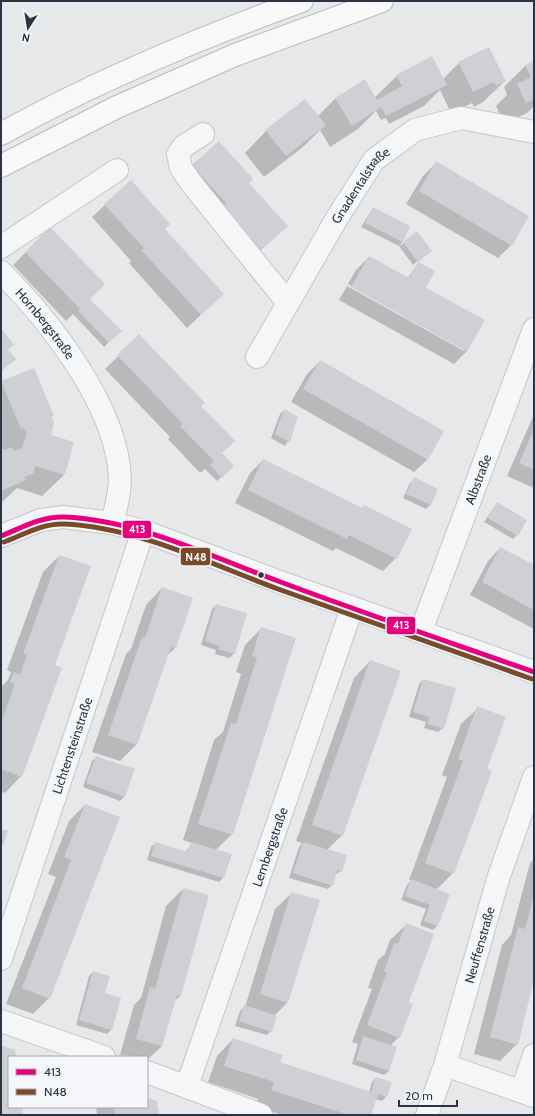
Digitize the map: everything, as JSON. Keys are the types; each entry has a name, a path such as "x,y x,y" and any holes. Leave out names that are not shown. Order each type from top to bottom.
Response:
{"highway":[{"path":"1,134 110,80 206,38 302,1"},
{"path":"1,166 117,107 228,58 382,1"}],"street":[{"name":"Gnadentalstraße","path":"257,357 337,218 374,160 415,130 461,118 534,132"},
{"path":"203,134 184,146 178,154 181,168 213,213 288,303"},
{"path":"1,247 117,170"},
{"name":"Hornbergstraße","path":"1,272 55,334 83,376 105,417 117,453 120,478 119,493 112,523"},
{"name":"Albstraße","path":"421,631 534,328"},
{"path":"1,536 41,520 63,517 112,523 143,531 352,608 534,672"},
{"name":"Lichtensteinstraße","path":"1,960 143,531"},
{"name":"Lembergstraße","path":"187,1086 352,608"},
{"name":"Neuffenstraße","path":"427,1115 445,1065 498,879 534,776"},
{"path":"1,1021 101,1056"},
{"path":"445,1065 528,1093 534,1055"},
{"path":"148,1072 261,1115"}],"building":[{"path":"489,47 506,81 496,86 494,82 473,92 458,62"},
{"path":"432,56 447,85 386,116 381,107 352,126 335,98 365,79 377,100 402,86 396,75"},
{"path":"534,60 534,99 526,103 517,84 531,77 525,65"},
{"path":"305,99 326,125 286,156 265,130"},
{"path":"219,141 253,179 249,183 288,226 261,250 222,206 226,203 192,165"},
{"path":"436,161 529,216 512,246 419,191"},
{"path":"131,180 170,224 165,229 224,294 201,315 141,250 144,248 104,204"},
{"path":"373,207 410,226 403,242 365,223"},
{"path":"50,227 105,284 90,299 122,331 109,343 78,311 80,309 25,252"},
{"path":"417,231 432,251 418,262 403,242"},
{"path":"369,256 409,278 418,262 435,271 426,288 485,320 467,352 351,287"},
{"path":"1,328 14,345 8,349 16,359 1,371"},
{"path":"139,334 205,403 201,406 235,441 222,453 234,466 222,478 210,465 214,461 180,426 183,424 117,355"},
{"path":"320,360 444,431 428,460 303,389"},
{"path":"34,368 54,416 51,417 54,422 51,435 74,442 65,475 35,466 33,474 24,477 26,480 1,491 1,451 12,447 14,451 22,448 27,433 24,428 21,429 1,381"},
{"path":"284,409 298,417 290,442 275,434"},
{"path":"534,429 534,470 519,463"},
{"path":"263,459 362,508 364,505 412,529 397,559 349,535 347,539 248,490"},
{"path":"414,477 438,489 431,505 406,494"},
{"path":"497,502 527,520 518,536 488,518"},
{"path":"500,547 534,565 534,610 482,582"},
{"path":"59,555 91,566 55,665 62,668 22,777 1,769 1,723 15,684 10,682 14,672 20,675 27,655 23,654"},
{"path":"162,587 193,598 176,648 171,647 137,745 108,735 142,637 145,638"},
{"path":"216,604 247,613 235,654 218,649 220,646 205,641"},
{"path":"261,627 296,638 233,835 198,824 231,723 236,724 257,657 252,656"},
{"path":"370,660 401,671 343,836 312,825"},
{"path":"423,679 456,688 444,729 428,724 429,717 413,712"},
{"path":"477,706 506,717 487,769 492,771 454,874 425,863 463,761 458,759"},
{"path":"96,756 135,769 125,797 86,783"},
{"path":"85,804 120,817 50,999 22,988 71,860 64,857"},
{"path":"1,829 8,831 3,846 1,845"},
{"path":"155,842 188,852 191,842 232,854 224,878 151,856"},
{"path":"303,842 347,855 342,872 337,870 333,886 293,873"},
{"path":"411,879 450,894 438,926 424,921 430,905 405,896"},
{"path":"183,888 209,895 181,996 177,995 162,1046 136,1039 150,987 155,989"},
{"path":"291,892 320,900 288,1003 260,994"},
{"path":"534,894 534,980 518,1045 490,1037 518,927 525,929"},
{"path":"406,923 434,934 409,1002 413,1004 400,1038 367,1025 387,972 384,971 394,943 398,944"},
{"path":"93,971 110,976 105,993 121,998 112,1030 79,1020"},
{"path":"244,1005 277,1016 272,1032 239,1021"},
{"path":"363,1036 397,1047 389,1071 356,1060"},
{"path":"233,1038 283,1055 280,1062 371,1092 376,1077 392,1082 387,1097 378,1094 371,1115 349,1115 271,1090 274,1082 224,1066"},
{"path":"1,1045 15,1050 16,1056 8,1056 8,1108 22,1108 23,1115 1,1115"},
{"path":"148,1098 157,1101 159,1115 115,1115 114,1108 148,1108"}],"transit line":[{"name":"413","path":"1,536 40,520 56,517 92,520 119,525 173,541 278,581 534,672"},
{"name":"N48","path":"4,542 41,527 56,524 91,527 146,539 200,558 278,589 532,679"}]}
